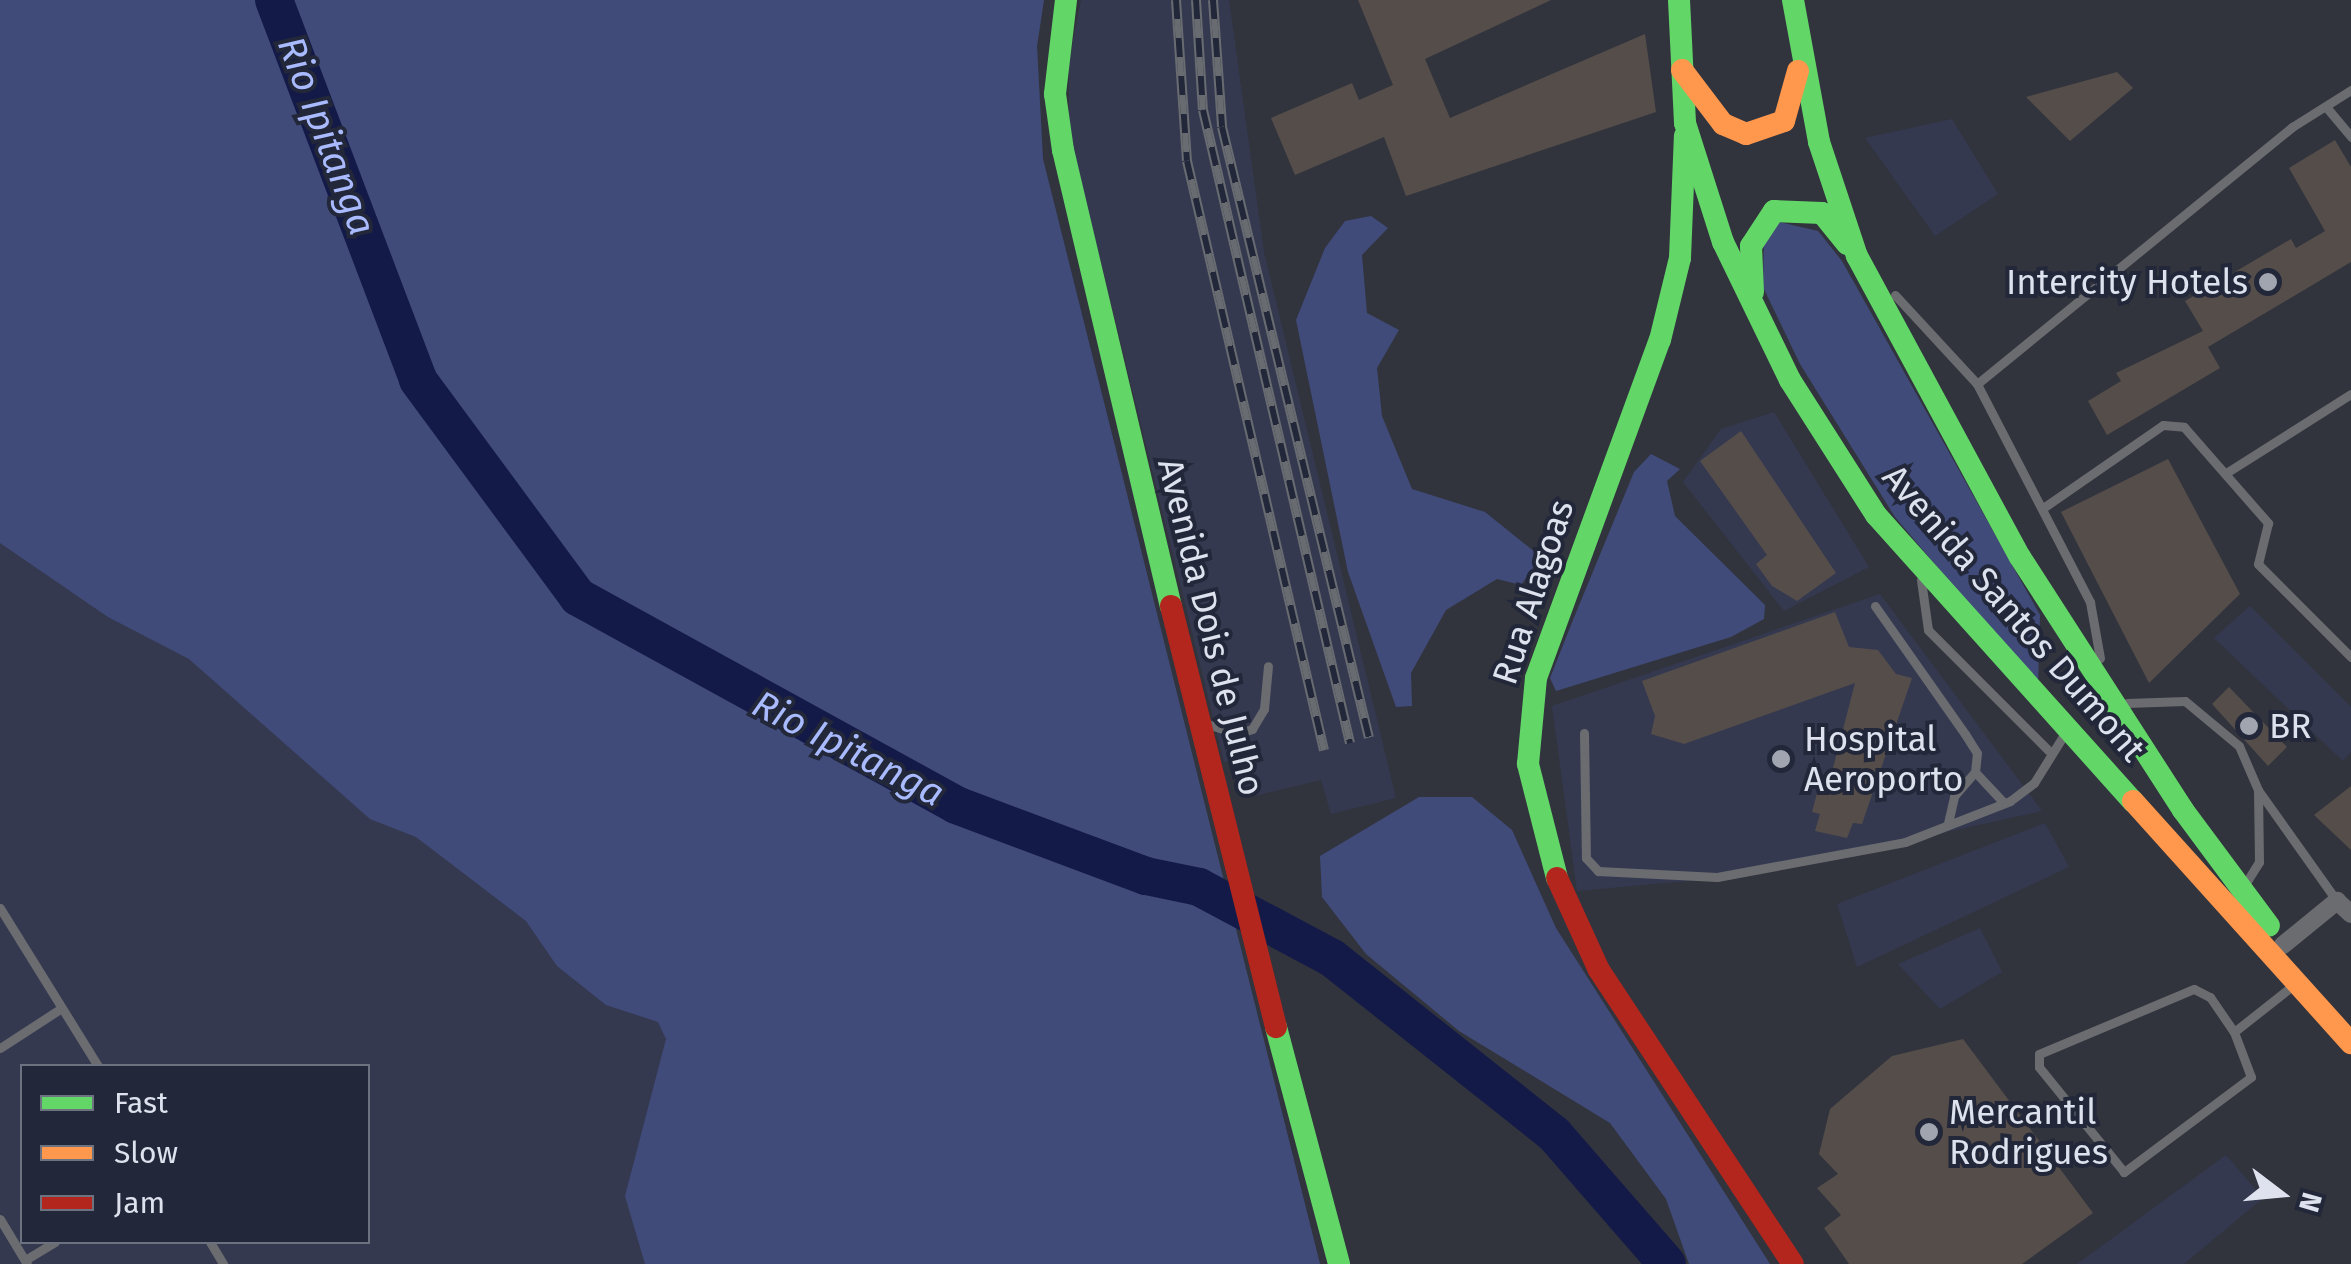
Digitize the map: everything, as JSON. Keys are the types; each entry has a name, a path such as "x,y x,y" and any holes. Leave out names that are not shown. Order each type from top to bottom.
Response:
{"main road":[{"name":"Avenida Dois de Julho","path":"1066,0 1055,94 1062,150 1227,841 1339,1264"},
{"name":"Avenida Santos Dumont","path":"1679,0 1685,123 1723,242 1757,312 1854,481 1922,567 2067,732 2351,1043"},
{"name":"Avenida Santos Dumont","path":"1793,0 1793,28 1819,142 1857,256 2020,556 2115,705 2242,889 2284,945 2351,1015"},
{"path":"1681,69 1723,124 1768,133 1784,121 1798,90 1793,28"},
{"name":"Rua Alagoas","path":"1685,123 1680,258 1660,340 1536,678 1528,764 1564,904 1598,970 1793,1264"},
{"path":"1757,312 1752,246 1774,211 1822,214 1857,256"}],"street":[{"path":"2284,945 2344,907"}],"lane":[{"path":"1977,384 2292,126 2351,90"},
{"path":"2326,108 2351,137"},
{"path":"1857,256 1977,384 2043,508 2101,634 2100,681"},
{"path":"2226,473 2351,394"},
{"path":"2043,508 2174,423 2226,473 2271,530 2257,547 2258,564 2351,657"},
{"path":"1922,567 1928,630 2048,750"},
{"path":"1876,606 1976,753 1975,772 1954,796 1948,823"},
{"path":"1197,719 1220,732 1252,728 1264,710 1268,666"},
{"path":"2115,705 2159,696 2206,711 2239,746 2258,790 2344,907"},
{"path":"1584,734 1586,858 1598,871 1717,877 1905,842 2004,803 2034,784 2048,750 2067,732"},
{"path":"1975,772 2004,803"},
{"path":"2242,889 2258,862 2258,790"},
{"path":"0,908 3,920 97,1064"},
{"path":"2234,1032 2296,983"},
{"path":"2194,989 2210,997 2234,1032 2251,1064 2246,1086 2124,1172 2039,1067 2052,1042 2194,989"},
{"path":"0,1048 60,1009"},
{"path":"0,1219 26,1262 52,1244"}],"shaded area":[{"path":"0,0 1044,0 1037,46 1043,159 1320,1264 0,1264"},
{"path":"0,0 1044,0 1037,46 1043,159 1320,1264 645,1264 625,1196 666,1039 658,1022 606,1005 557,966 526,921 416,837 370,819 189,659 108,617 0,543"},
{"path":"1081,0 1229,0 1264,252 1396,798 1331,814 1321,780 1246,798 1236,760 1224,762 1069,133 1069,62"},
{"path":"1952,119 1998,194 1935,236 1865,138"},
{"path":"1371,216 1388,228 1362,255 1367,313 1399,330 1377,368 1382,416 1412,489 1485,512 1541,557 1521,585 1497,579 1446,610 1411,673 1412,706 1396,707 1348,572 1296,320 1325,248 1345,221"},
{"path":"1775,221 1818,231 1842,261 2040,615 2038,686 1895,517 1800,364 1763,287 1764,236"},
{"path":"1774,412 1869,567 1784,611 1683,482 1721,429"},
{"path":"1651,454 1680,469 1667,481 1675,516 1765,605 1764,619 1731,637 1556,691 1550,678 1573,620 1634,472"},
{"name":"Hospital Aeroporto","path":"1880,594 2042,811 1753,875 1577,891 1552,706"},
{"path":"2250,606 2351,707 2351,752 2343,761 2214,638"},
{"path":"1419,797 1472,797 1512,830 1556,928 1770,1264 1689,1264 1666,1199 1610,1123 1459,1031 1366,954 1322,897 1320,856"},
{"path":"2045,823 2069,867 1857,967 1837,904"},
{"path":"1980,928 2002,972 1940,1009 1898,964"},
{"path":"2226,1155 2263,1198 2184,1264 2077,1264"}],"building":[{"path":"1358,0 1551,0 1425,59 1450,118 1645,34 1656,112 1406,196 1384,137 1295,175 1271,118 1352,83 1359,100 1393,85"},
{"path":"2117,72 2133,88 2070,141 2026,97"},
{"name":"Intercity Hotels","path":"2335,140 2351,167 2351,262 2208,347 2220,368 2107,435 2088,401 2121,381 2116,373 2203,331 2185,301 2291,239 2296,248 2325,231 2289,168"},
{"path":"1741,431 1836,573 1797,601 1772,586 1756,564 1767,555 1700,461"},
{"path":"2168,459 2240,594 2149,683 2061,512"},
{"path":"1835,612 1849,647 1878,650 1896,674 1912,678 1862,824 1853,823 1847,838 1815,831 1820,814 1812,812 1817,793 1826,795 1855,683 1684,744 1651,734 1655,716 1642,681"},
{"name":"BR","path":"2229,687 2287,747 2268,766 2212,704"},
{"path":"2351,786 2351,850 2314,815"},
{"name":"Mercantil Rodrigues","path":"1963,1039 2093,1213 2022,1264 1849,1264 1824,1228 1841,1215 1817,1188 1838,1174 1819,1154 1830,1109 1892,1056"}],"waterway":[{"name":"Rio Ipitanga","path":"274,0 418,380 578,597 956,805 1146,876 1199,887 1332,958 1554,1134 1667,1264"}],"railway":[{"path":"1176,0 1187,161 1324,750"},
{"path":"1196,0 1203,110 1350,743"},
{"path":"1213,0 1222,127 1369,738"}],"traffic: fast":[{"path":"1066,0 1055,94 1063,150 1171,606"},
{"path":"1679,0 1685,123 1723,242 1790,380 1876,515 2133,801"},
{"path":"1793,0 1819,142 1857,256 2020,557 2183,810 2269,926"},
{"path":"1557,878 1528,764 1536,678 1660,340 1680,258 1685,136"},
{"path":"1753,292 1751,246 1774,211 1822,213 1847,244"},
{"path":"1276,1027 1339,1264"}],"traffic: slow":[{"path":"1682,70 1723,124 1746,134 1784,121 1798,71"},
{"path":"2133,801 2351,1043"}],"traffic: jam":[{"path":"1171,606 1276,1027"},
{"path":"1557,878 1599,970 1793,1264"}],"place":[{"name":"Intercity Hotels","path":"2268,282"},
{"name":"BR","path":"2249,726"},
{"name":"Hospital Aeroporto","path":"1781,759"},
{"name":"Mercantil Rodrigues","path":"1929,1132"}]}
